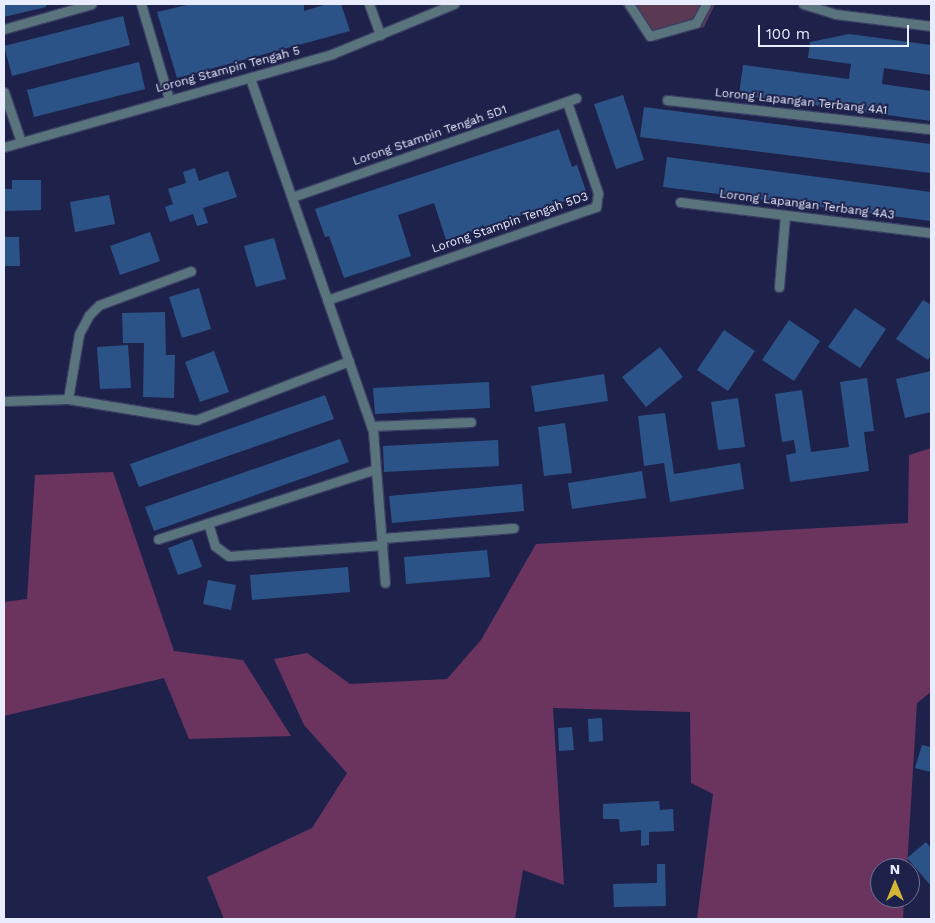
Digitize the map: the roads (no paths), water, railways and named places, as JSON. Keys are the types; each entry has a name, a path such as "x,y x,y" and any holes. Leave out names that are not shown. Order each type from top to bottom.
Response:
{"street":[{"path":"4,29 92,4"},
{"path":"141,4 169,99"},
{"path":"369,4 380,36"},
{"name":"Lorong Stampin Tengah 5","path":"4,147 332,54 380,36 454,4"},
{"path":"629,4 650,36 696,23 706,4"},
{"path":"803,4 835,14 931,26"},
{"path":"250,78 372,426 385,584"},
{"path":"4,92 21,142"},
{"name":"Lorong Stampin Tengah 5D1","path":"292,197 576,98"},
{"name":"Lorong Lapangan Terbang 4A1","path":"667,100 931,129"},
{"name":"Lorong Stampin Tengah 5D3","path":"327,300 596,207 598,193 567,102"},
{"name":"Lorong Lapangan Terbang 4A3","path":"680,202 931,233"},
{"path":"779,287 785,215"},
{"path":"68,399 79,334 89,315 99,305 191,271"},
{"path":"4,401 68,399 196,420 349,361"},
{"path":"372,426 470,422"},
{"path":"158,539 376,470"},
{"path":"208,524 215,546 229,556 514,528"}]}
